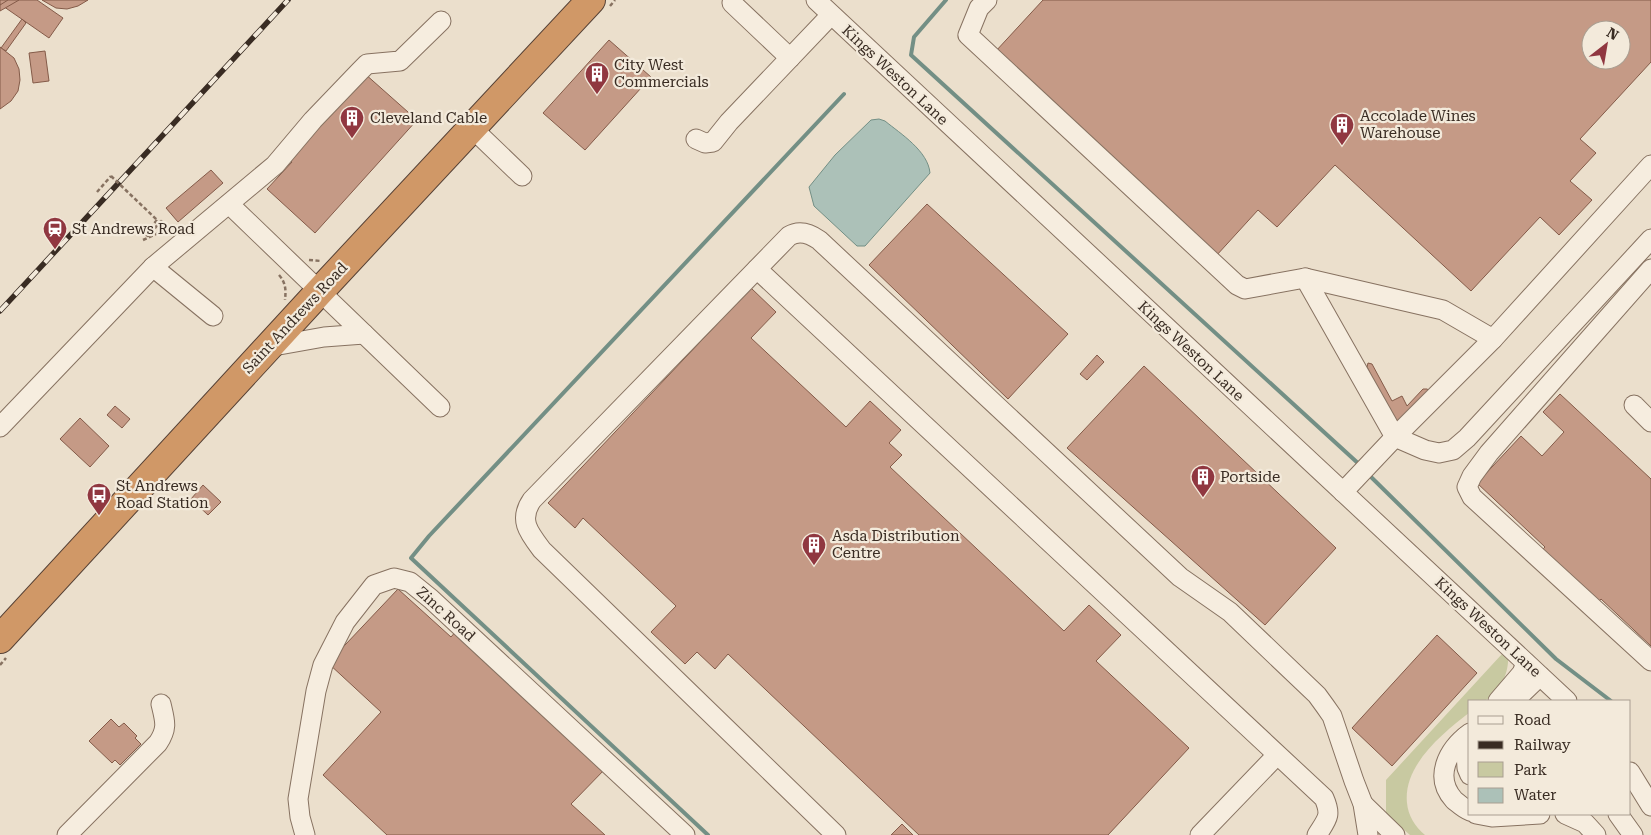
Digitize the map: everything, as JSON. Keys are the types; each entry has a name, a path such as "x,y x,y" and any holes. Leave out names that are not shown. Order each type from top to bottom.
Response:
{"highway":[{"name":"Saint Andrews Road","path":"3,648 319,292 472,128 600,3"}],"street":[{"path":"987,0 979,8 968,35 1237,285 1245,288 1305,278 1443,310 1493,339"},
{"path":"732,3 790,58"},
{"path":"696,139 705,143 713,142 729,122 790,58 827,6"},
{"name":"Kings Weston Lane","path":"827,6 1567,700"},
{"path":"0,427 154,267 275,165 313,120 368,64 400,61 441,21"},
{"path":"472,128 522,176"},
{"path":"1343,492 1493,339 1651,165"},
{"path":"229,204 440,407"},
{"path":"836,835 542,550 528,531 524,515 526,508 532,500 789,236 807,233 819,240 1180,577 1230,612 1317,695 1332,716 1363,804 1368,835"},
{"path":"1305,278 1395,437 1425,450 1439,453 1453,450 1467,438 1651,239"},
{"path":"154,267 213,316"},
{"path":"757,269 1324,798 1329,810 1327,818 1317,835"},
{"path":"1650,271 1489,453 1472,476 1468,487 1472,497 1651,661"},
{"path":"268,348 324,337 364,334"},
{"path":"1634,406 1651,422"},
{"name":"Zinc Road","path":"305,835 298,799 316,691 323,665 345,622 365,596 374,585 394,578 410,582 431,599 685,835"},
{"path":"1499,700 1522,673 1526,663"},
{"path":"1515,700 1540,676"},
{"path":"67,835 165,734 165,721 161,704"},
{"path":"1467,735 1468,770"},
{"path":"1467,735 1448,759 1444,768 1443,778 1449,794 1456,802 1468,810"},
{"path":"1200,835 1277,755"},
{"path":"1631,774 1651,806"},
{"path":"1363,804 1395,835"},
{"path":"1484,815 1516,815"},
{"path":"1568,815 1585,823 1596,835"},
{"path":"1619,815 1632,835"}],"path":[{"path":"600,3 616,0"},
{"path":"97,192 111,176 157,220 145,234 148,236 158,225"},
{"path":"143,240 169,228"},
{"path":"277,273 283,280"},
{"path":"0,664 3,648"}],"green space":[{"path":"1502,654 1508,658 1507,671 1498,690 1488,699 1468,700 1468,714 1437,740 1418,763 1411,776 1407,789 1409,812 1413,821 1425,835 1410,835 1386,814 1386,780"}],"water":[{"path":"879,119 885,121 919,150 928,165 930,173 865,246 857,246 814,206 809,187 835,155 871,120"}],"building":[{"path":"0,0 37,0 63,18 49,38 0,4"},
{"path":"8,0 19,0 0,11 0,5"},
{"path":"42,0 88,0 78,6 67,9 56,8"},
{"name":"Accolade Wines Warehouse","path":"1043,0 1651,0 1651,62 1580,139 1596,153 1570,181 1592,200 1559,235 1540,217 1471,291 1335,165 1277,227 1258,210 1216,256 995,52"},
{"path":"22,19 26,23 6,51 1,48"},
{"name":"City West Commercials","path":"609,40 651,77 585,150 543,113"},
{"path":"0,47 14,58 19,69 20,80 18,91 11,101 0,109"},
{"path":"45,51 49,81 33,83 29,53"},
{"name":"Cleveland Cable","path":"364,73 417,120 315,233 267,189 292,162 287,158"},
{"path":"211,170 223,183 178,222 166,208"},
{"path":"927,204 1068,334 1008,399 869,265"},
{"name":"Asda Distribution Centre","path":"751,288 776,312 751,338 846,427 870,401 901,430 889,443 902,455 890,467 1064,631 1089,605 1121,635 1096,661 1189,748 1108,835 919,835 728,654 715,669 697,652 685,664 651,632 676,606 583,518 575,528 548,503"},
{"path":"1097,355 1104,362 1087,380 1080,374"},
{"path":"1368,363 1372,364 1392,401 1402,396 1407,406 1423,389 1430,391 1397,427 1367,367"},
{"name":"Portside","path":"1144,366 1336,548 1265,625 1067,448"},
{"path":"1560,394 1651,479 1651,646 1601,599 1594,607 1538,554 1545,547 1477,483 1521,436 1542,456 1564,432 1543,412"},
{"path":"115,406 130,419 122,428 107,415"},
{"path":"80,418 109,446 90,467 60,439"},
{"path":"203,485 221,502 208,515 191,499"},
{"path":"398,589 451,637 457,630 606,768 571,804 605,835 387,835 323,775 381,712 328,663"},
{"path":"1437,635 1477,673 1392,766 1352,728"},
{"path":"111,719 119,727 124,723 137,736 135,738 141,744 120,765 115,760 112,763 89,741"},
{"path":"902,824 913,835 891,835"}],"waterway":[{"path":"946,0 914,37 911,55 1360,465"},
{"path":"708,835 411,558 429,536 844,94"},
{"path":"1368,474 1556,659 1610,700"}],"railway":[{"path":"0,311 288,0"}],"place":[{"name":"City West Commercials","path":"597,95"},
{"name":"Cleveland Cable","path":"352,139"},
{"name":"Accolade Wines Warehouse","path":"1342,146"},
{"name":"St Andrews Road","path":"55,250"},
{"name":"Portside","path":"1203,498"},
{"name":"St Andrews Road Station","path":"99,516"},
{"name":"Asda Distribution Centre","path":"814,566"}]}
